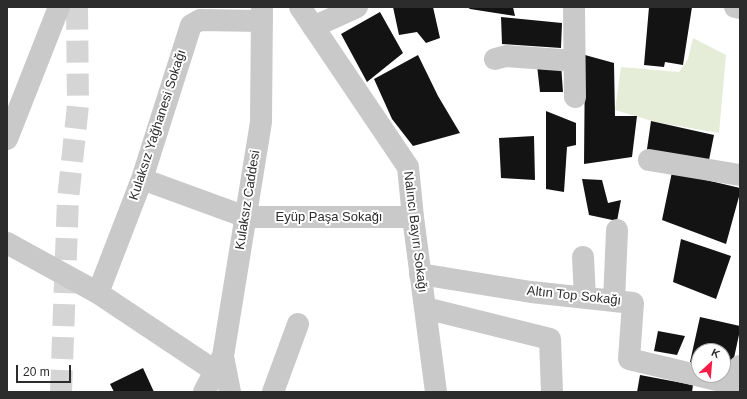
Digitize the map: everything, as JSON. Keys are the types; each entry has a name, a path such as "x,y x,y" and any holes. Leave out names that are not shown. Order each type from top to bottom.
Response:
{"street":[{"path":"7,138 13,106 59,7"},
{"name":"Nalıncı Bayırı Sokağı","path":"300,7 408,167 412,217 436,392"},
{"path":"313,27 357,7"},
{"path":"574,7 575,97"},
{"path":"736,7 740,8"},
{"name":"Kulaksız Yağhanesi Sokağı","path":"98,293 142,179 191,25 200,20 262,14"},
{"name":"Kulaksız Caddesi","path":"230,392 219,364 246,217 261,122 262,14"},
{"path":"495,60 506,56 574,61"},
{"path":"649,160 740,175"},
{"path":"142,179 246,217"},
{"name":"Eyüp Paşa Sokağı","path":"246,217 412,217"},
{"path":"614,301 617,230"},
{"path":"7,243 98,293 219,364 204,392"},
{"path":"583,257 586,298"},
{"name":"Altın Top Sokağı","path":"420,274 531,292 633,303 629,359 738,381"},
{"path":"425,308 550,339 552,392"},
{"path":"273,392 298,324"}],"green space":[{"path":"693,38 726,55 719,133 655,122 615,110 621,67 679,72 688,59"}],"building":[{"path":"393,7 433,7 440,38 426,43 417,32 399,35"},
{"path":"467,7 513,7 515,16 470,9"},
{"path":"649,7 692,7 683,65 665,62 664,67 644,65"},
{"path":"380,12 403,53 367,82 341,34"},
{"path":"501,17 562,23 561,48 502,44"},
{"path":"418,55 438,96 460,133 413,146 392,119 374,79"},
{"path":"585,55 614,63 615,116 637,116 632,157 584,164"},
{"path":"561,64 563,92 540,92 537,65"},
{"path":"546,111 576,123 576,145 567,147 564,192 546,189"},
{"path":"651,121 714,135 708,165 646,156"},
{"path":"534,136 535,180 501,178 499,138"},
{"path":"672,172 740,188 740,193 726,244 662,220"},
{"path":"582,179 602,180 608,203 621,200 617,221 589,215"},
{"path":"681,239 731,256 716,299 673,282"},
{"path":"700,317 740,326 731,372 731,343 694,343"},
{"path":"658,331 685,336 677,355 654,351"},
{"path":"143,368 154,392 114,392 110,384"},
{"path":"640,375 693,385 692,392 637,392"}],"tunnel":[{"path":"61,392 68,199 78,105 77,7"}]}
